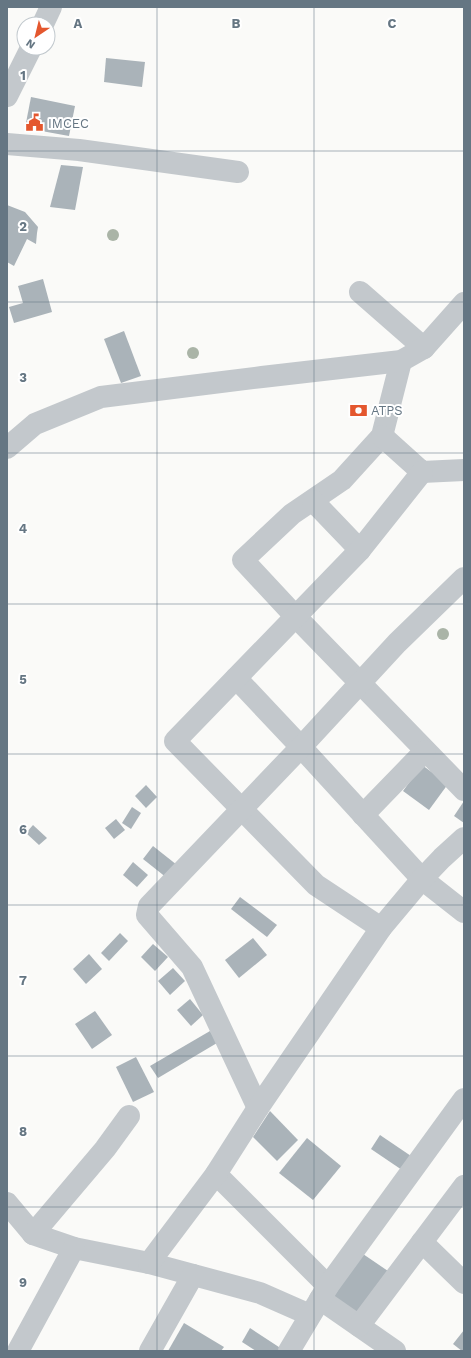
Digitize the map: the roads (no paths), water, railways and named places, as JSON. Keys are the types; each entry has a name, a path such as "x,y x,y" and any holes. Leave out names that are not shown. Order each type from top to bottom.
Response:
{"street":[{"path":"7,96 13,71 25,56"},
{"path":"7,144 79,150 238,172"},
{"path":"360,292 424,348"},
{"path":"7,448 35,424 101,397 401,361 424,348 464,303"},
{"path":"401,361 382,436 342,480 292,514 243,560 360,684 464,790"},
{"path":"382,436 422,472 464,470"},
{"path":"381,928 316,886 175,741 360,550 422,472"},
{"path":"313,501 360,550"},
{"path":"258,1108 192,967 147,915 149,906 360,684 397,643 464,578"},
{"path":"236,678 301,746 422,879 464,912"},
{"path":"363,815 425,751"},
{"path":"149,1263 216,1174 258,1108 381,928 422,879 464,838"},
{"path":"289,1351 319,1300 464,1099"},
{"path":"33,1234 105,1149 129,1116"},
{"path":"216,1174 319,1300 395,1351"},
{"path":"359,1326 464,1186"},
{"path":"7,1203 33,1234 74,1248 149,1263 260,1293 319,1300"},
{"path":"422,1242 464,1283"},
{"path":"18,1351 74,1248"},
{"path":"150,1351 193,1275"}],"place":[{"name":"IMCEC","path":"35,123"},
{"name":"ATPS","path":"358,410"}]}
